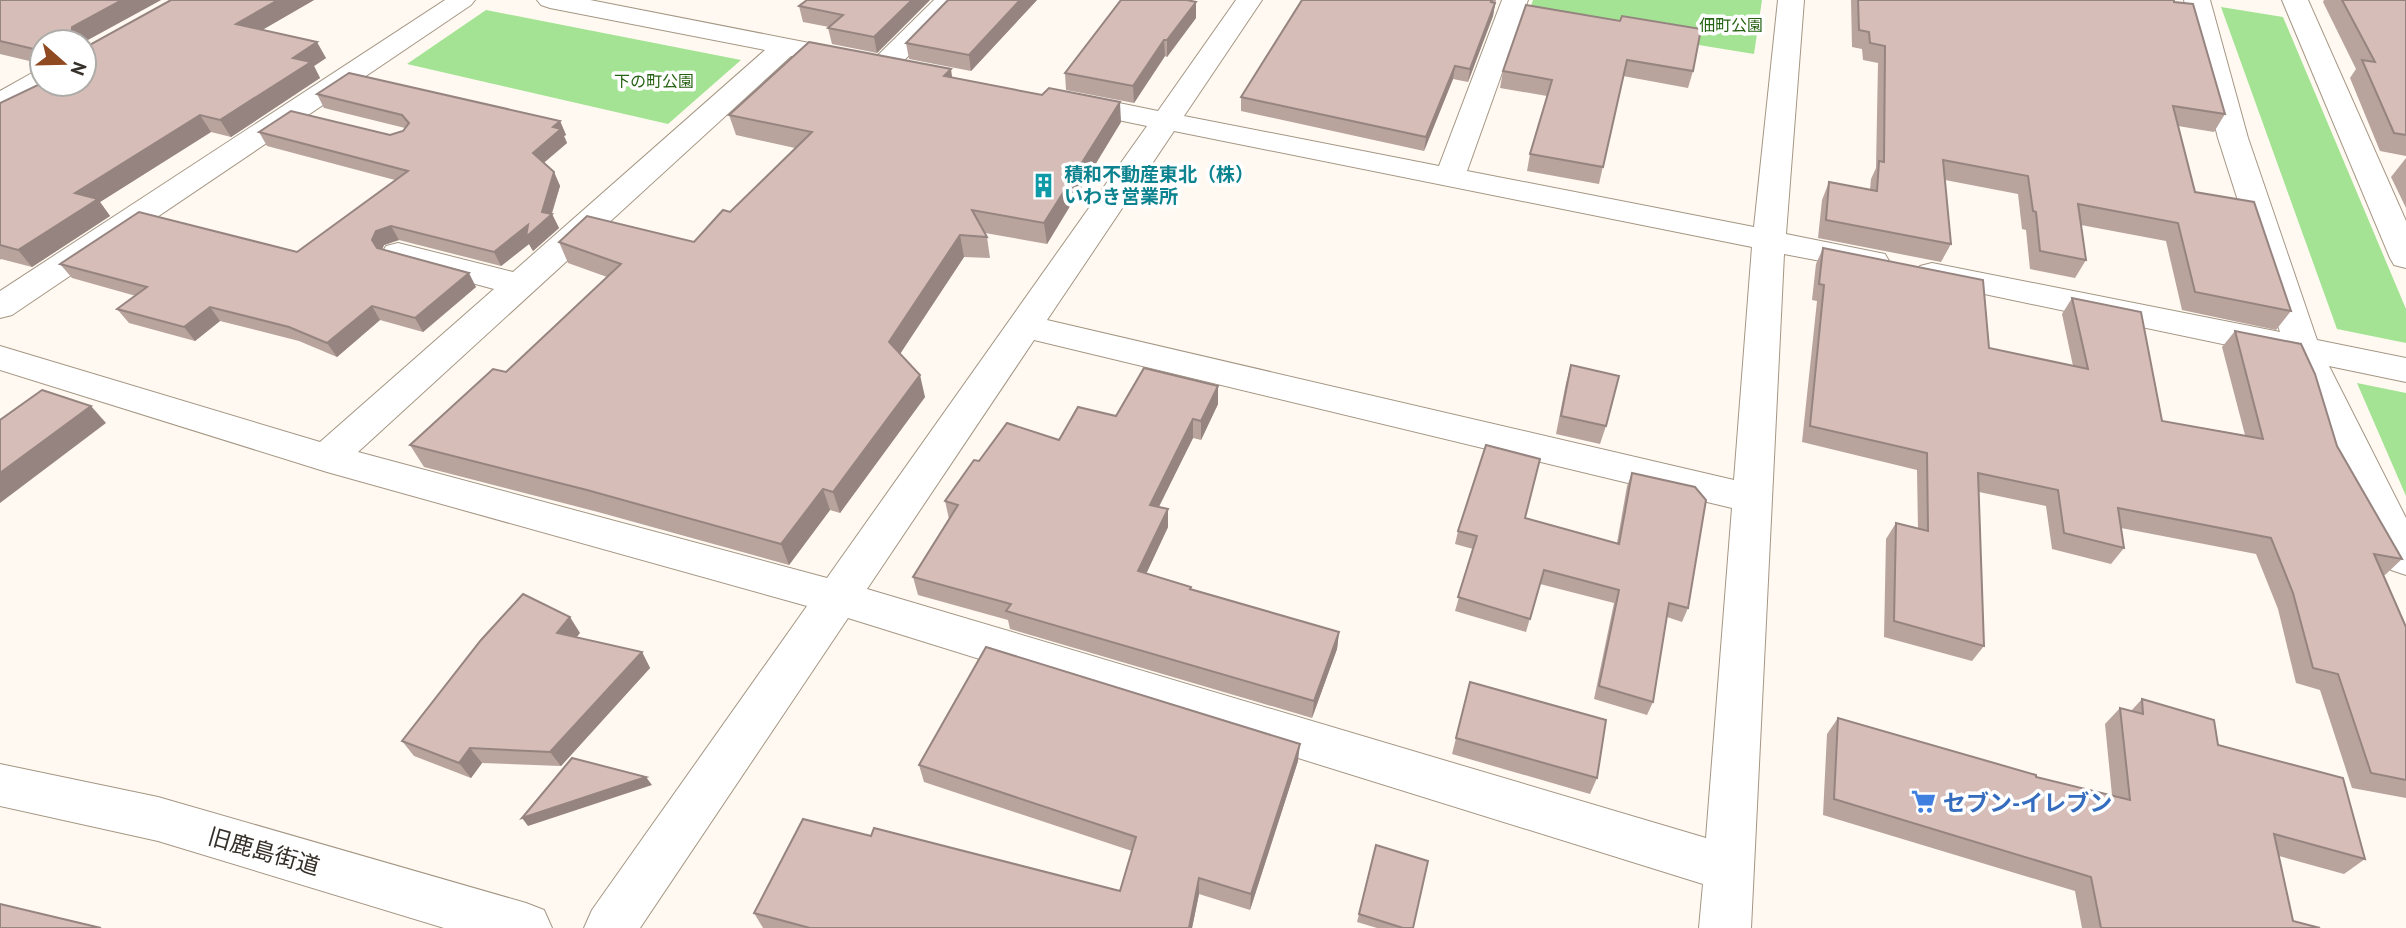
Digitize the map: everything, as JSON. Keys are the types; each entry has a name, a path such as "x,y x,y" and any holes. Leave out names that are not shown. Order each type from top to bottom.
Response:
{"street":[{"path":"0,307 463,0"},
{"path":"550,0 655,9 785,47 897,68 948,0"},
{"path":"610,928 1249,0"},
{"path":"1450,176 1515,0"},
{"path":"1725,928 1769,240 1791,0"},
{"path":"2197,0 2233,138 2303,350 2406,559"},
{"path":"2290,1 2406,258"},
{"path":"327,458 785,47"},
{"path":"0,103 28,87"},
{"path":"1045,97 1450,176 2406,370"},
{"path":"294,112 333,121"},
{"path":"2363,160 2395,165"},
{"path":"398,253 520,285"},
{"path":"1026,327 1754,499"},
{"path":"0,358 327,458 836,597 1727,868"},
{"name":"旧鹿島街道","path":"0,785 158,819 526,928"}],"green space":[{"name":"佃町公園","path":"1533,0 1762,0 1754,54 1527,17"},
{"path":"2221,7 2283,17 2406,309 2406,343 2337,329"},
{"name":"下の町公園","path":"486,10 741,60 668,124 407,64"},
{"path":"2357,383 2406,393 2406,496"}],"building":[{"path":"0,0 122,0 72,28 28,28 28,48 0,41"},
{"path":"171,0 278,0 236,24 317,42 293,58 311,62 220,120 200,115 75,193 98,199 18,250 0,245 0,103 28,90 28,98 98,98 98,40"},
{"path":"807,0 912,0 874,37 828,28 843,15 799,6"},
{"path":"948,0 1020,0 969,55 906,43"},
{"path":"1121,0 1196,2 1167,40 1164,40 1133,86 1065,73"},
{"path":"1302,0 1492,0 1491,2 1495,3 1470,69 1455,66 1426,137 1241,97"},
{"path":"1858,0 2174,0 2193,4 2225,114 2173,106 2195,192 2254,202 2291,311 2195,292 2178,223 2078,204 2086,260 2040,251 2036,212 2033,211 2028,176 1943,160 1951,244 1826,220 1829,182 1877,191 1879,161 1884,162 1885,46 1870,43 1869,32 1859,30"},
{"path":"2342,0 2406,0 2406,135 2394,133 2362,60 2375,62"},
{"path":"1526,5 1620,21 1622,16 1701,29 1693,71 1627,60 1603,167 1530,154 1552,80 1503,71"},
{"path":"809,42 951,69 944,76 1042,95 1049,88 1120,102 1044,223 972,210 987,237 960,235 889,342 920,375 833,492 823,489 781,544 587,490 410,445 493,369 506,372 621,264 559,242 587,216 694,242 723,210 730,212 812,132 729,115"},
{"path":"349,73 560,121 553,127 561,129 533,153 554,172 542,212 552,214 526,237 528,225 494,252 391,226 376,231 372,240 377,248 469,273 415,318 372,306 327,343 289,327 210,307 184,327 117,309 147,287 60,264 139,212 297,252 408,171 259,132 291,111 390,135 403,131 409,123 402,115 317,94"},
{"path":"1823,248 1983,280 1989,348 2088,369 2072,298 2141,312 2162,421 2263,439 2235,331 2301,344 2315,374 2337,446 2402,559 2374,554 2406,627 2406,780 2371,773 2338,674 2313,668 2293,593 2271,538 2118,508 2124,548 2064,533 2058,490 1978,473 1984,646 1894,621 1896,523 1928,531 1927,453 1810,426 1824,285 1819,284"},
{"path":"1571,365 1619,376 1606,426 1561,416"},
{"path":"1144,368 1218,386 1201,421 1193,419 1150,505 1168,509 1138,571 1191,587 1190,589 1339,632 1314,701 1006,611 1011,604 913,577 958,505 945,501 974,460 979,461 1007,423 1059,440 1078,407 1116,416"},
{"path":"42,390 91,406 0,473 0,420"},
{"path":"1486,445 1540,459 1525,518 1619,544 1632,473 1695,487 1706,500 1688,608 1669,603 1653,702 1599,686 1619,590 1544,570 1530,619 1458,597 1477,536 1458,531"},
{"path":"523,594 570,617 557,633 642,652 550,752 470,748 459,763 402,741 481,640"},
{"path":"986,647 1300,744 1251,894 1199,878 1189,928 810,928 754,913 803,819 871,836 874,828 1120,891 1136,837 919,765"},
{"path":"1470,682 1606,720 1597,778 1456,738"},
{"path":"2142,699 2214,720 2218,745 2343,778 2365,859 2274,834 2293,921 2320,928 2101,928 2091,877 1834,799 1838,718 2036,777 2130,800 2120,708 2143,714"},
{"path":"572,758 646,777 522,818"},
{"path":"1376,845 1428,861 1413,928 1403,928 1359,914"},
{"path":"0,904 101,928 0,928"}],"place":[{"name":"積和不動産東北（株） いわき営業所","path":"1044,185"},
{"name":"セブン-イレブン","path":"1923,802"}]}
